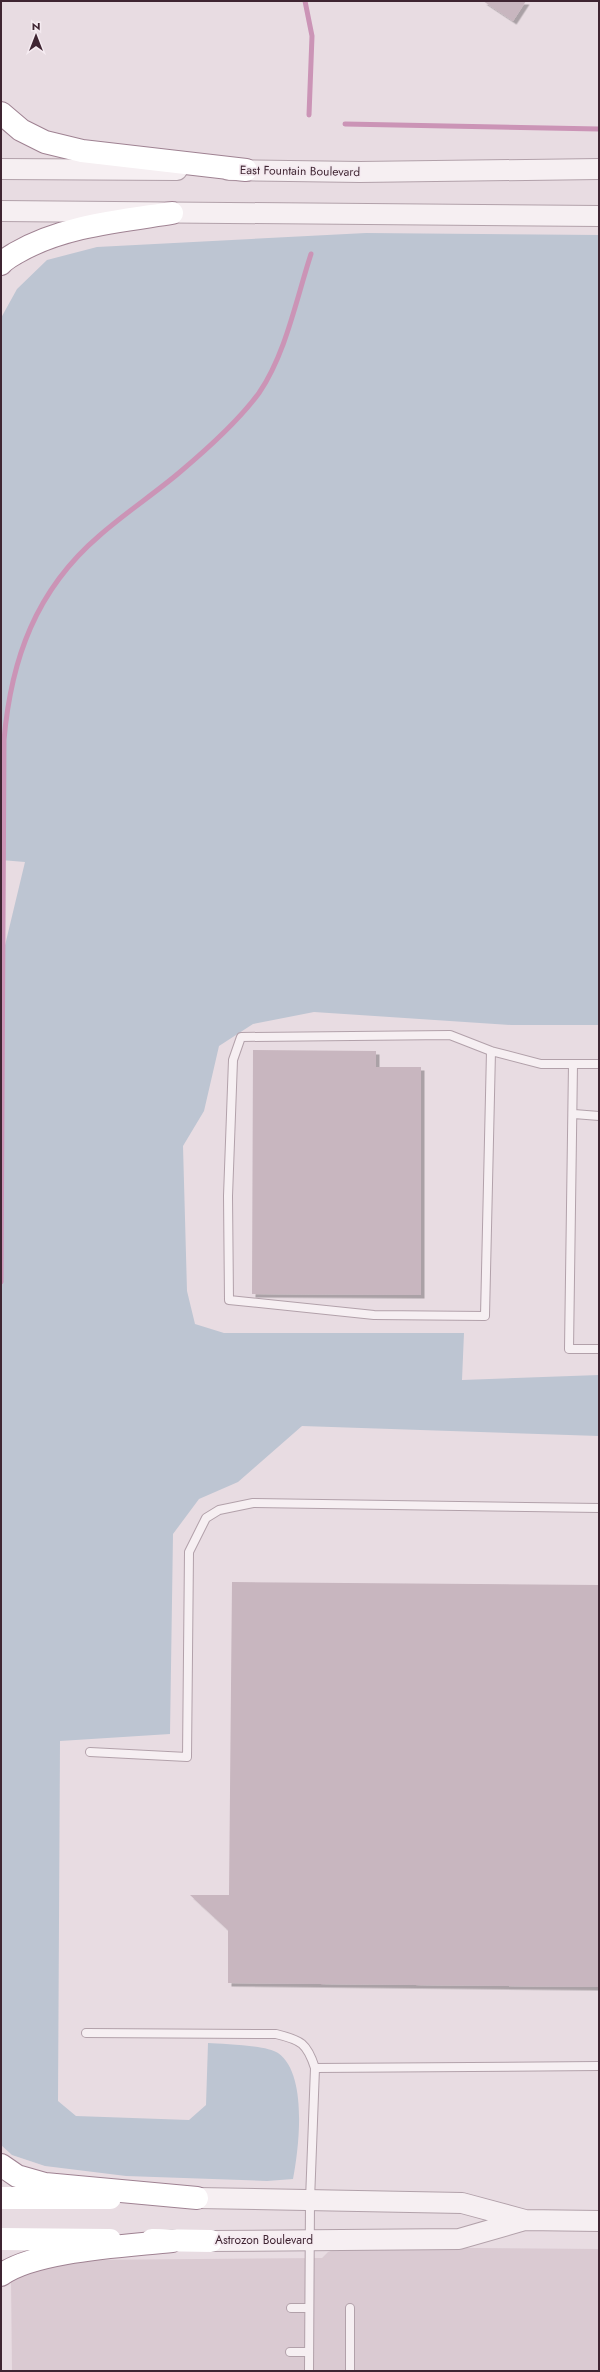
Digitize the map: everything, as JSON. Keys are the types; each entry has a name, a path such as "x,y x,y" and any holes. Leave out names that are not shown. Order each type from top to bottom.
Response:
{"main road":[{"path":"1,113 21,130 45,142 60,146 82,151 246,170"},
{"path":"1,264 32,244 59,235 119,221 172,213"},
{"path":"1,2165 18,2176 45,2184 197,2198"},
{"name":"Astrozon Boulevard","path":"1,2198 197,2198"},
{"name":"Astrozon Boulevard","path":"1,2239 211,2240"},
{"path":"1,2275 8,2269 34,2259 172,2240"}],"street":[{"name":"East Fountain Boulevard","path":"1,169 360,172 599,169"},
{"path":"1,212 599,216"},
{"name":"Astrozon Boulevard","path":"197,2198 462,2203 525,2220 599,2221"},
{"name":"Astrozon Boulevard","path":"211,2240 460,2239 525,2220"}],"lane":[{"path":"491,1051 485,1316 374,1315 229,1300 228,1196 233,1060 241,1037 450,1036 491,1051 540,1064 599,1064"},
{"path":"573,1064 574,1114 569,1349 599,1349"},
{"path":"574,1114 599,1116"},
{"path":"90,1752 187,1757 189,1552 206,1518 219,1510 253,1503 599,1508"},
{"path":"86,2033 276,2034 292,2038 309,2050 315,2068 310,2200 309,2371"},
{"path":"315,2068 599,2066"},
{"path":"291,2308 309,2308"},
{"path":"350,2308 350,2371"},
{"path":"290,2352 309,2352"}],"shaded area":[{"path":"366,233 599,235 599,1025 511,1025 314,1012 253,1024 219,1046 204,1111 183,1146 187,1291 195,1324 224,1333 464,1333 462,1380 599,1375 599,1436 302,1426 238,1482 199,1499 173,1534 170,1734 60,1741 58,2101 76,2116 189,2120 206,2105 208,2043 244,2045 272,2050 278,2053 288,2063 294,2077 298,2094 299,2131 293,2179 267,2181 126,2176 45,2166 12,2155 1,2145 1,962 25,862 1,860 1,318 17,289 47,260 97,247"},
{"path":"341,2247 599,2249 599,2371 12,2371 11,2279 31,2268 83,2260 322,2258 328,2252"}],"building":[{"path":"483,1 526,1 513,21"},
{"path":"253,1050 376,1051 376,1067 421,1067 421,1295 252,1294"},
{"path":"232,1582 599,1585 599,1987 228,1983 228,1930 190,1895 229,1895"}],"waterway":[{"path":"305,1 312,36 309,115"},
{"path":"345,124 599,129"},
{"path":"1,1282 4,740 13,682 21,654 30,628 43,603 59,579 77,557 99,536 170,480 200,454 232,424 259,393 276,361 290,326 311,254"}]}
